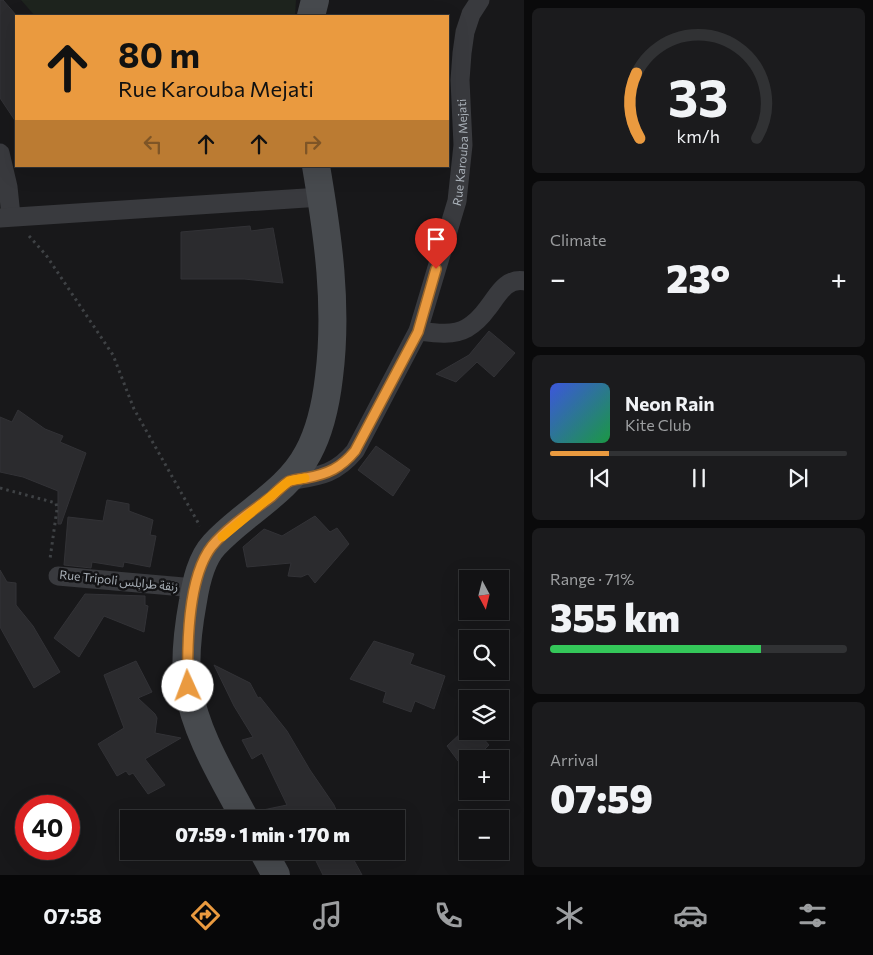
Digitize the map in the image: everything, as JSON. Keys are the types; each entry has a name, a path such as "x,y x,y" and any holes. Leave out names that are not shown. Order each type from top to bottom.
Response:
{"street":[{"path":"311,15 315,0"},
{"name":"Rue Karouba Mejati","path":"289,481 314,477 344,464 355,451 418,332 457,201 462,145 460,80 462,53 465,32 471,14 480,0"},
{"path":"0,153 8,186 9,217 321,197"},
{"path":"240,810 197,722 188,686 187,649 189,619 202,565 212,546 234,525 289,481 308,454 320,426 332,358 333,310 331,271 316,167"},
{"path":"418,332 442,334 466,328 481,316 498,293 510,282 524,281"},
{"name":"Rue Tripoli زنقة طرابلس","path":"58,576 195,588"},
{"path":"268,860 276,875"}],"path":[{"path":"9,217 46,255 113,355 134,409 212,546"},
{"name":"Rue Tripoli زنقة طرابلس","path":"0,488 56,503 57,509 50,562 54,574 58,576"}],"shaded area":[{"path":"21,0 296,0 295,15 34,15"}],"building":[{"path":"0,0 3,0 16,15 15,120 0,98"},
{"path":"250,226 251,231 273,228 283,283 244,279 181,279 181,232"},
{"path":"489,331 515,353 494,377 477,362 456,382 436,374 469,355"},
{"path":"18,410 45,429 63,436 60,442 86,453 61,524 58,524 58,491 23,477 0,472 0,417 12,422"},
{"path":"376,446 410,470 393,496 358,470"},
{"path":"107,500 129,504 129,511 153,520 150,535 156,536 150,567 124,562 123,567 92,562 91,568 64,565 68,517 103,521"},
{"path":"315,516 330,532 337,528 349,544 315,583 308,574 301,577 288,576 291,563 247,567 243,547 264,529 282,536"},
{"path":"0,570 7,582 16,583 16,605 33,626 60,672 34,688 0,627"},
{"path":"85,594 145,596 145,605 148,606 144,632 104,616 79,657 54,638"},
{"path":"374,641 414,654 410,664 445,676 434,709 415,701 411,712 383,702 386,692 350,679"},
{"path":"136,661 152,692 138,698 157,718 155,733 181,738 145,759 165,785 148,794 133,773 129,775 126,771 117,776 98,744 124,728 104,675"},
{"path":"214,665 250,683 258,698 260,697 287,731 336,810 263,810 287,805 262,753 252,759 242,740 253,737 234,706"},
{"path":"459,735 459,740 485,740 489,745 484,750 459,750 459,762 447,746"},
{"path":"316,860 354,860 362,875 323,875"}],"slow traffic":[{"path":"222,537 234,525 289,481 305,478"}],"route":[{"path":"188,686 187,649 189,619 202,565 212,546 234,525 289,481 314,477 336,469 344,464 355,451 418,332 436,269"}]}
